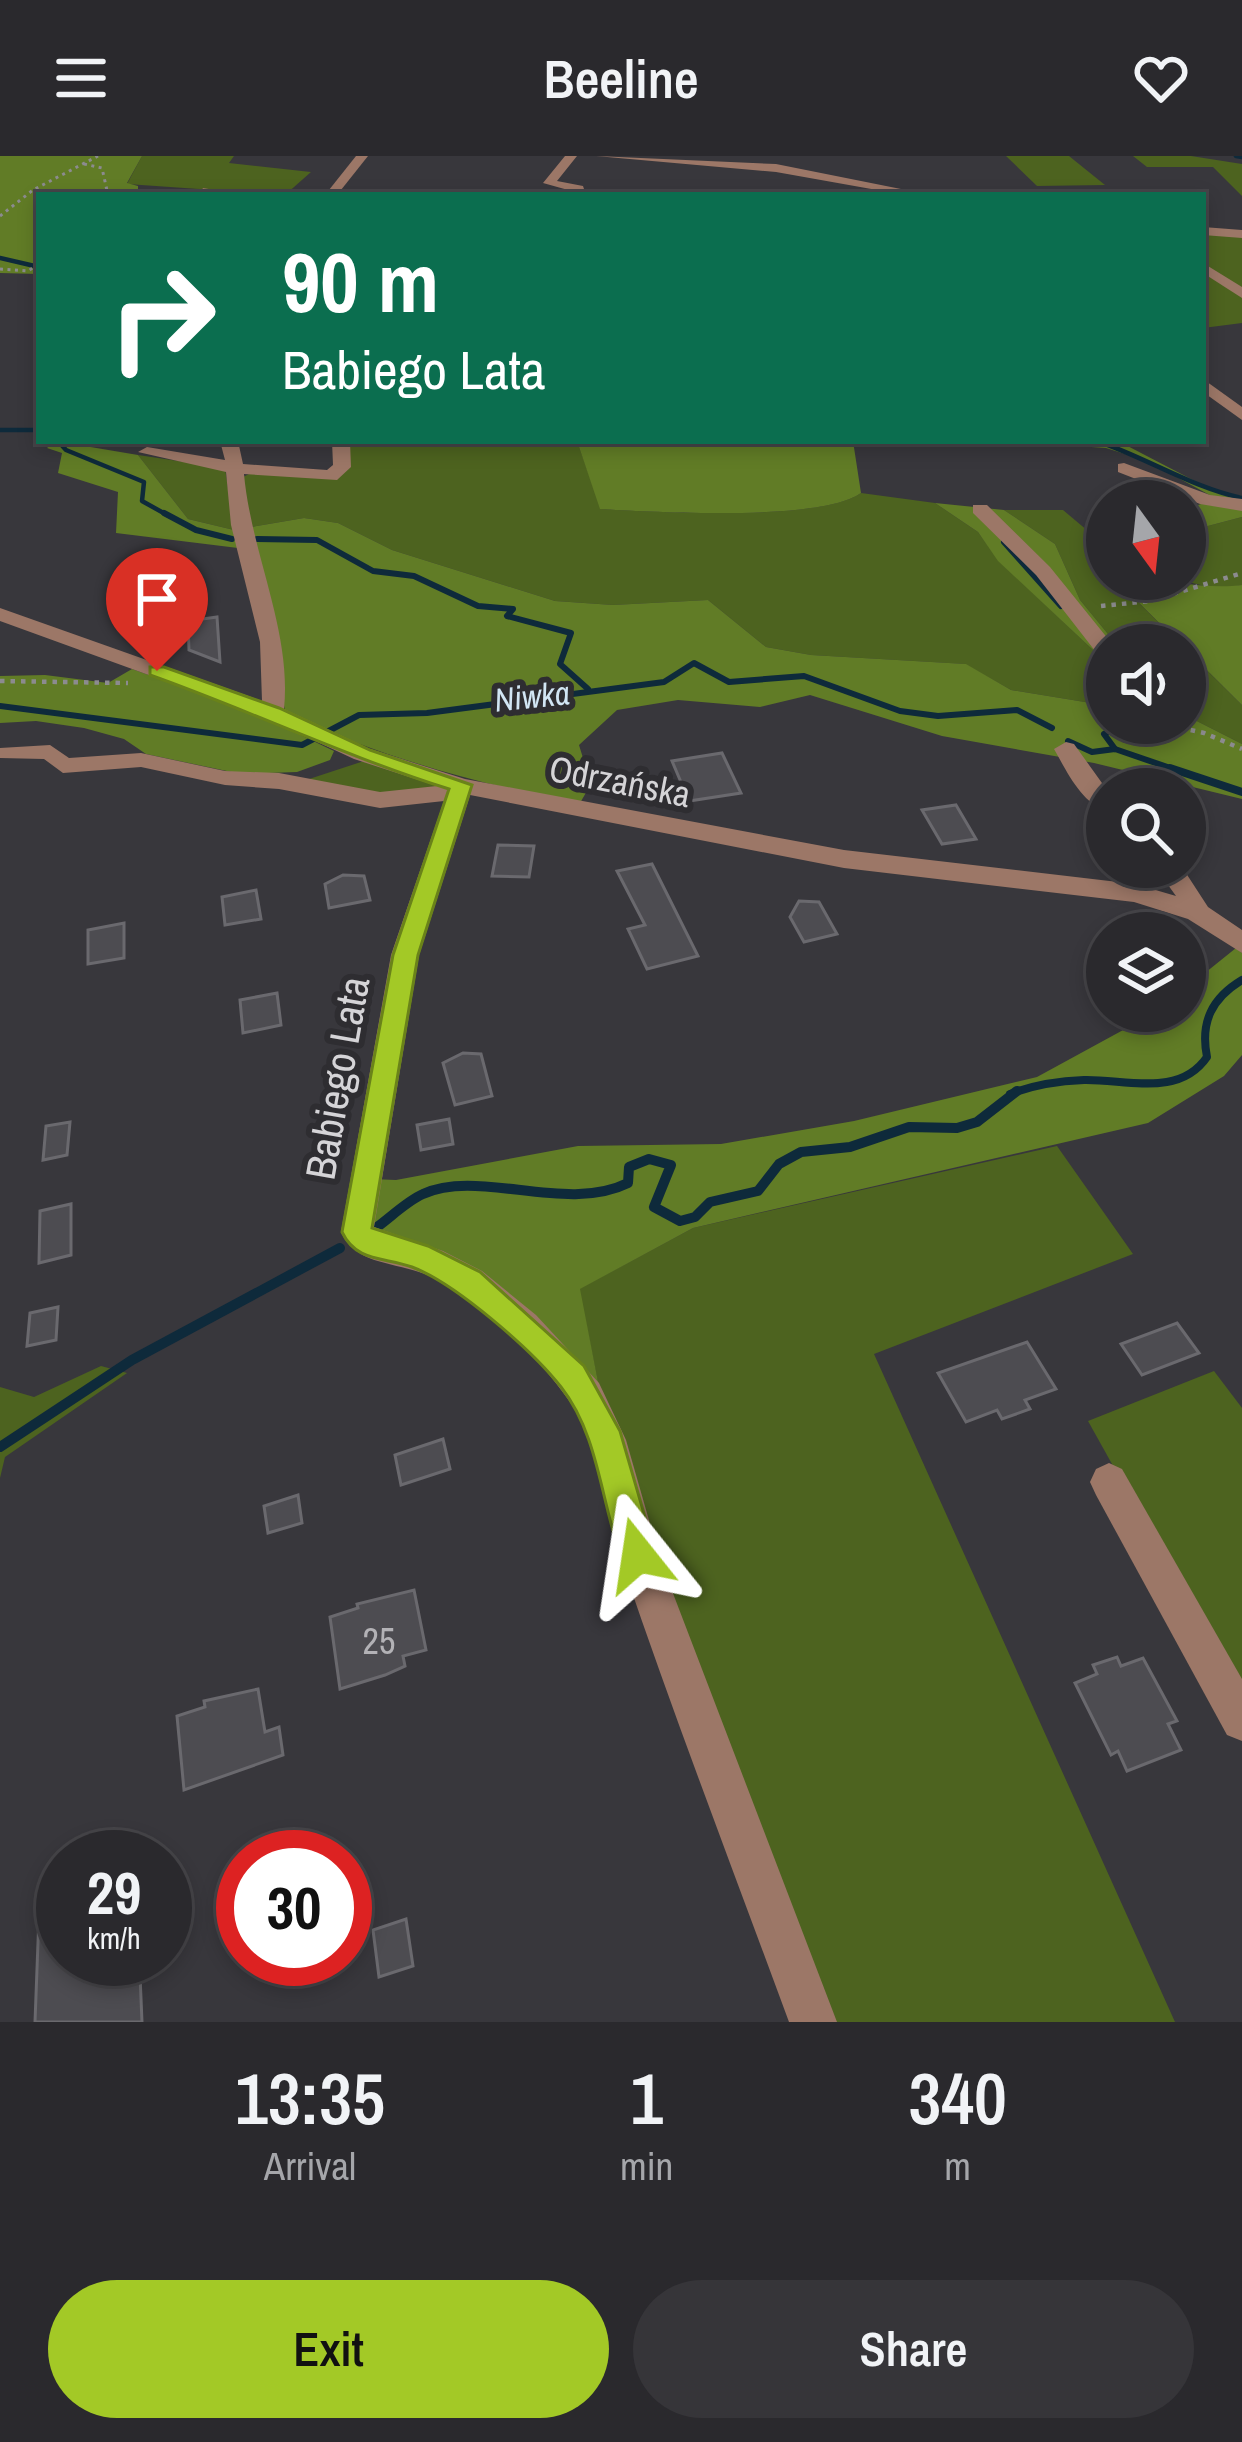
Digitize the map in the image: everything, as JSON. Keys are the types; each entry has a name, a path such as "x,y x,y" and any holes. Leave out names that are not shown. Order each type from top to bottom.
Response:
{"street":[{"path":"333,192 362,156"},
{"path":"571,156 549,184 580,192"},
{"path":"602,156 776,168 908,192"},
{"path":"770,191 776,168"},
{"path":"1206,231 1242,235"},
{"path":"1206,269 1242,294"},
{"path":"1206,386 1242,415"},
{"path":"229,444 241,531 269,642 276,694 272,712"},
{"path":"147,452 232,468 331,476 342,467 340,444"},
{"path":"1124,468 1206,500 1242,505"},
{"path":"980,509 1086,625"},
{"name":"Odrzańska","path":"0,614 272,712 350,750 459,789 844,860 1135,893 1197,912"},
{"path":"1066,749 1086,783"},
{"path":"279,781 350,750"},
{"path":"8,753 50,752 63,766 141,760 225,778 279,781 380,800 459,789"},
{"name":"Babiego Lata","path":"459,789 405,955 347,1236 417,1255 469,1282 573,1377 590,1402 613,1458 638,1555 814,2022"},
{"path":"1185,888 1197,912"},
{"name":"Odrzańska","path":"1206,918 1242,943"},
{"path":"1109,1482 1242,1720"}],"path":[{"path":"0,216 33,190 98,156"},
{"path":"84,164 102,168 107,192"},
{"path":"0,269 28,271 36,265"},
{"path":"1073,609 1150,601 1242,573"},
{"path":"0,681 51,680 100,687 157,671"},
{"path":"1206,734 1242,749"}],"green space":[{"path":"0,156 142,156 127,183 138,186 138,192 36,192 36,274 0,273"},
{"path":"142,156 234,156 229,163 311,172 288,192 127,184"},
{"path":"1006,156 1069,156 1105,185 1037,186"},
{"path":"1133,156 1191,156 1242,164 1242,196 1213,167 1147,167"},
{"path":"1206,232 1242,235 1242,291 1206,266"},
{"path":"1206,272 1242,296 1242,323 1206,328"},
{"path":"73,444 138,455 188,519 234,530 238,548 116,533 118,492 58,473 62,453 47,448"},
{"path":"343,444 578,444 601,509 775,512 840,502 861,493 935,503 978,532 999,561 1086,643 1086,702 1011,690 965,664 811,655 766,647 708,600 613,605 555,601 392,550 338,523 304,518 246,528 241,478 251,473 333,478"},
{"path":"578,444 853,444 861,493 840,502 775,512 600,509"},
{"path":"1048,444 1124,444 1193,480 1182,480 1147,461 1106,448"},
{"path":"138,455 225,468 234,530 188,519"},
{"path":"1206,487 1242,496 1242,517 1206,526 1206,502 1217,499 1206,493"},
{"path":"935,503 1004,510 1055,544 1080,600 1100,624 1086,624 1086,643 998,561 978,532"},
{"path":"1004,510 1063,510 1086,529 1086,600 1136,600 1160,624 1100,624 1080,600 1055,544"},
{"path":"1242,517 1242,585 1206,586 1206,526"},
{"path":"304,518 338,523 392,550 555,601 613,605 708,600 766,647 811,655 966,664 1011,690 1086,702 1086,744 1206,744 1206,726 1242,744 1242,799 1206,790 1206,768 1115,768 942,736 810,695 760,707 678,700 617,710 579,745 591,784 580,803 430,768 286,715 246,528"},
{"path":"1206,585 1242,585 1242,705 1206,669 1206,624 1160,624 1136,600 1206,600"},
{"path":"132,669 248,710 334,751 330,760 297,772 241,774 146,754 124,739 84,728 36,721 0,723 0,676 45,675 108,683"},
{"path":"1206,670 1242,705 1242,744 1206,726"},
{"path":"364,761 441,783 448,790 380,797 300,782"},
{"path":"1236,948 1242,953 1242,1055 1224,1076 1148,1123 693,1228 580,1289 600,1392 367,1224 371,1179 396,1180 578,1146 721,1144 854,1121 1037,1077 1120,1032 1206,1032 1206,972"},
{"path":"1057,1146 1133,1254 874,1354 1175,2022 825,2022 600,1392 579,1289 693,1228"},
{"path":"101,1366 127,1373 5,1457 0,1478 0,1387 34,1397"},
{"path":"1214,1371 1242,1408 1242,1697 1088,1421"}],"building":[{"path":"217,617 220,662 189,650 188,621"},
{"path":"722,753 741,793 689,801 672,761"},
{"path":"956,805 976,839 942,844 922,810"},
{"path":"498,845 534,846 529,877 492,876"},
{"path":"652,864 698,956 647,969 628,929 645,925 617,871"},
{"path":"343,875 364,876 370,900 329,908 325,884"},
{"path":"256,890 261,919 225,925 222,897"},
{"path":"799,901 819,902 837,934 804,942 790,917"},
{"path":"124,923 124,958 88,964 88,930"},
{"path":"277,993 281,1025 243,1033 240,1000"},
{"path":"463,1053 481,1054 492,1096 455,1105 443,1063"},
{"path":"449,1119 453,1144 421,1150 417,1125"},
{"path":"70,1122 67,1155 43,1160 46,1126"},
{"path":"71,1204 71,1255 39,1263 40,1211"},
{"path":"58,1307 56,1340 27,1346 30,1313"},
{"path":"1177,1323 1199,1353 1142,1375 1121,1344"},
{"path":"1027,1342 1056,1389 1025,1400 1030,1409 1002,1419 997,1410 966,1422 938,1373"},
{"path":"443,1439 450,1469 401,1485 395,1455"},
{"path":"298,1495 302,1523 268,1533 264,1506"},
{"path":"414,1590 426,1650 403,1656 405,1666 340,1689 330,1617 358,1608 357,1604"},
{"path":"1117,1657 1121,1666 1143,1658 1177,1721 1168,1724 1181,1750 1127,1771 1118,1751 1111,1755 1075,1683 1097,1674 1093,1665"},
{"path":"258,1689 265,1732 279,1727 283,1755 184,1790 177,1716 205,1707 204,1701"},
{"path":"406,1919 413,1966 379,1977 373,1930"},
{"path":"36,1986 140,1986 142,2022 35,2022"}],"waterway":[{"path":"1236,156 1242,157"},
{"path":"0,258 36,266"},
{"path":"0,430 36,430"},
{"path":"61,444 144,482 142,501 169,516"},
{"path":"1104,444 1242,498"},
{"path":"164,513 196,530 232,539"},
{"path":"257,539 317,540 373,571 414,576 478,606 513,609 507,616 571,633 560,664 588,689"},
{"path":"1004,542 1061,606"},
{"name":"Niwka","path":"0,706 302,745 359,715 427,713 664,682 694,663 729,682 804,676 900,711 938,716 1017,710 1052,728"},
{"name":"Niwka","path":"1068,741 1092,752 1115,749"},
{"path":"1111,744 1115,749"},
{"name":"Niwka","path":"1115,749 1170,768"},
{"name":"Niwka","path":"1206,780 1242,792"},
{"name":"Niwka","path":"1015,1092 1065,1081 1151,1084 1182,1078 1207,1057 1205,1033 1211,1012 1242,980"},
{"name":"Niwka","path":"377,1227 417,1197 445,1187 578,1194 604,1191 628,1183 629,1167 649,1159 671,1165 654,1207 680,1221 695,1217 710,1202 758,1191 779,1164 801,1152 850,1147 909,1127 957,1128 977,1122 1015,1092"},
{"name":"Niwka","path":"1010,1094 1015,1092"},
{"name":"Niwka","path":"0,1447 132,1360 340,1248"}],"route":[{"path":"157,671 272,712 362,754 461,785 405,955 357,1232 369,1244 449,1268 573,1377 590,1402 613,1458 638,1555"}]}
